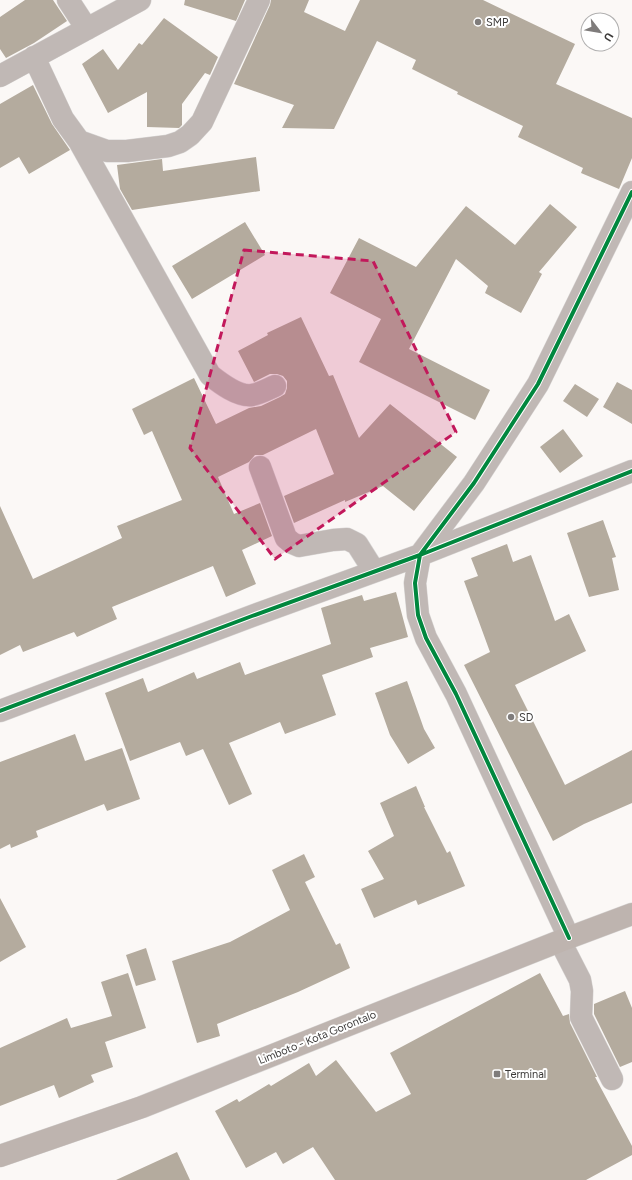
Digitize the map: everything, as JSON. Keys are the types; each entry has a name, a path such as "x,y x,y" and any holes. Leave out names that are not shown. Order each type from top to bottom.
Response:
{"highway":[{"name":"Limboto - Kota Gorontalo","path":"0,1156 142,1107 565,939 632,914"}],"street":[{"path":"68,0 87,29"},
{"path":"1,75 140,0"},
{"path":"79,141 107,151 127,151 168,146 180,142 190,135 202,122 259,0"},
{"path":"34,57 63,120 79,141 210,375 224,386 244,395 252,395 275,386"},
{"path":"612,1079 581,1017 582,991 580,980 565,939 456,694 426,638 418,615 415,583 420,555 474,483 538,384 632,192"},
{"path":"260,467 286,538 299,546 347,539 357,544 374,571"},
{"path":"0,711 252,616 420,555 632,471"}],"highlighted area":[{"path":"244,250 373,261 456,432 275,559 190,448"}],"building":[{"path":"25,0 53,0 67,21 34,43 6,58 0,49 0,17"},
{"path":"185,0 245,0 236,21 184,5"},
{"path":"271,0 309,0 304,12 345,31 360,0 483,0 575,44 556,84 632,118 632,158 619,189 581,173 583,168 518,137 523,126 457,94 458,92 412,69 416,60 377,41 334,129 282,128 294,105 234,84"},
{"path":"164,18 218,57 210,75 205,73 182,104 182,125 179,128 147,127 147,92 108,113 82,64 103,49 118,70 139,43 142,45"},
{"path":"33,85 52,124 70,150 29,174 19,157 0,168 0,104"},
{"path":"256,157 260,191 132,210 120,189 117,165 162,159 163,171"},
{"path":"550,204 577,227 539,272 542,274 521,313 485,293 488,286 456,259 409,349 490,390 475,420 359,362 381,319 330,293 359,238 416,267 466,206 515,245"},
{"path":"245,222 265,255 192,299 172,266"},
{"path":"301,317 329,376 333,375 359,438 390,404 457,457 414,511 383,486 345,502 345,500 294,523 284,496 334,474 316,429 263,455 255,455 249,462 218,477 234,514 260,503 272,536 242,550 256,584 226,597 213,566 112,607 117,619 77,637 74,632 23,652 20,645 0,655 0,506 33,579 122,538 117,526 182,500 152,431 144,435 132,409 194,378 216,424 249,408 261,406 280,397 285,394 287,388 287,381 283,376 270,374 254,382 238,351 268,335 267,333"},
{"path":"617,382 632,390 632,424 603,407"},
{"path":"575,384 599,399 587,417 563,401"},
{"path":"563,429 583,456 560,473 540,447"},
{"path":"603,520 616,557 612,558 619,590 589,597 567,533"},
{"name":"SD","path":"507,544 513,562 531,555 555,621 569,614 586,651 515,685 565,785 632,750 632,803 584,824 553,841 464,665 490,652 464,581 478,576 471,558"},
{"path":"396,592 408,637 370,648 373,657 322,675 336,715 285,734 280,722 229,743 252,794 229,805 203,749 186,756 180,742 130,761 105,693 143,678 148,692 194,672 197,679 240,662 245,675 331,644 321,608 362,595 364,601"},
{"path":"407,681 424,729 435,748 408,764 390,735 375,693"},
{"path":"75,734 85,761 122,748 140,799 107,811 104,804 36,831 38,837 11,848 10,844 0,849 0,762"},
{"path":"416,786 424,807 447,853 450,851 465,886 418,905 416,900 374,918 361,889 384,879 368,851 394,836 380,803"},
{"path":"304,854 315,877 305,882 336,945 340,943 350,968 298,992 217,1024 220,1036 197,1043 172,961 230,942 290,910 272,870"},
{"path":"0,898 26,947 0,962"},
{"path":"146,948 156,980 136,986 126,955"},
{"path":"128,973 146,1028 105,1042 113,1067 91,1075 94,1082 59,1098 54,1085 0,1106 0,1048 67,1018 71,1028 112,1016 101,982"},
{"name":"Terminal","path":"540,973 563,1016 569,1014 570,1023 597,1077 595,1077 632,1146 632,1155 586,1180 335,1180 313,1147 283,1164 276,1152 246,1168 215,1111 237,1099 239,1102 269,1084 271,1086 309,1063 316,1076 336,1060 376,1112 411,1094 390,1053"},
{"path":"625,991 632,1008 632,1062 620,1067 594,1014 594,1004"},
{"path":"177,1152 190,1180 116,1180"}],"cycle path":[{"path":"569,938 456,694 426,638 418,615 415,583 420,555 474,483 538,384 632,192"},
{"path":"0,711 252,616 420,555 632,471"}],"place":[{"name":"SMP","path":"478,22"},
{"name":"SD","path":"511,717"},
{"name":"Terminal","path":"497,1074"}]}
